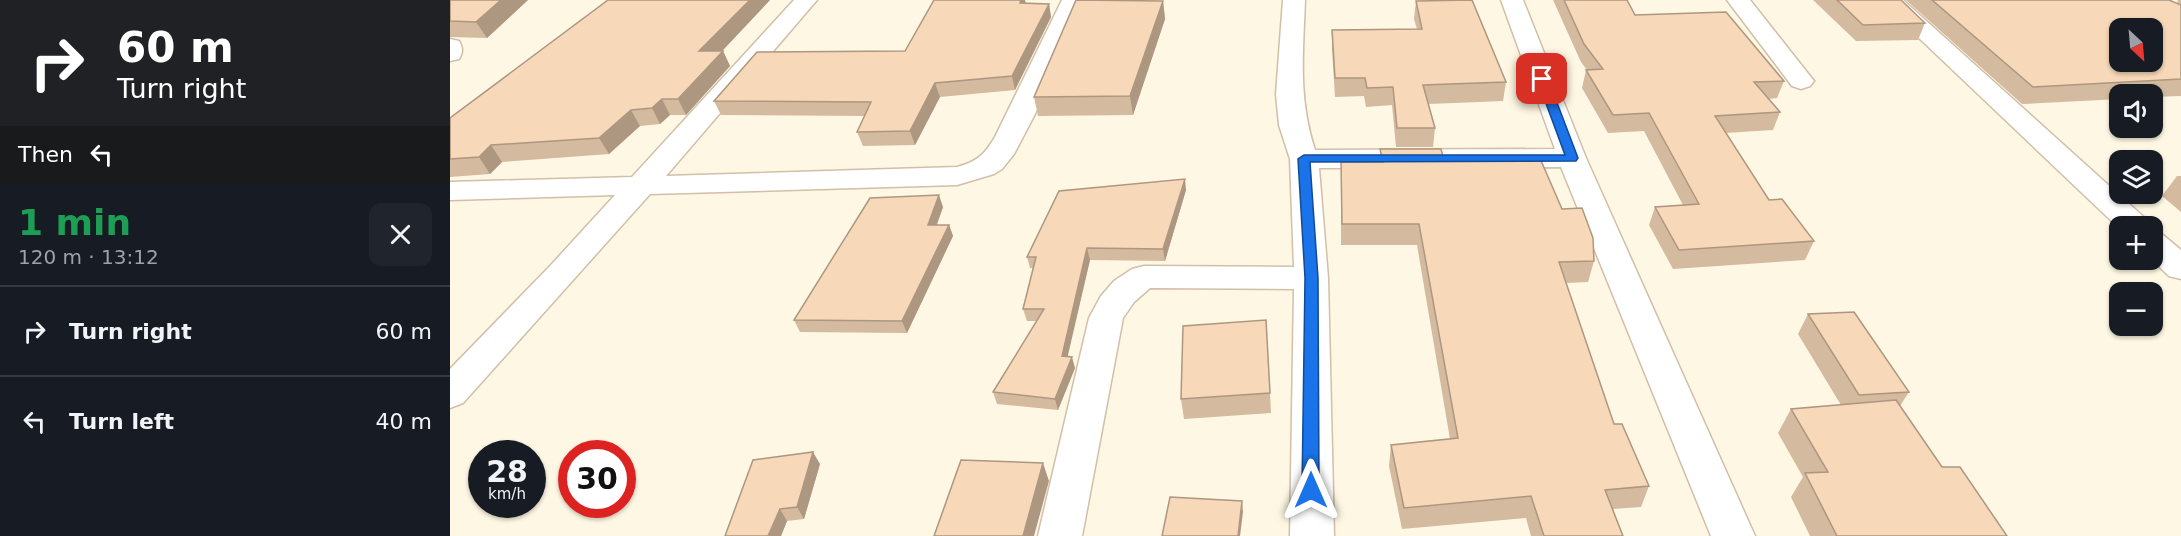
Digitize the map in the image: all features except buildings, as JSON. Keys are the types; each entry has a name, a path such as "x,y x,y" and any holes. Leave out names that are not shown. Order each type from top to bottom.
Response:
{"street":[{"path":"450,393 563,273 806,0"},
{"path":"450,191 957,176 976,172 994,162 1004,145 1073,0"},
{"path":"1294,0 1289,94 1293,125 1304,159 1311,278 1312,536"},
{"path":"1512,0 1572,158 1733,536"},
{"path":"1738,0 1801,81"},
{"path":"1890,0 2124,216"},
{"path":"1304,159 1572,158"},
{"path":"2163,252 2181,268"},
{"path":"1060,536 1106,318 1115,300 1127,286 1144,277 1311,278"}],"route":[{"path":"1311,490 1311,278 1304,159 1572,158 1542,79"}]}
